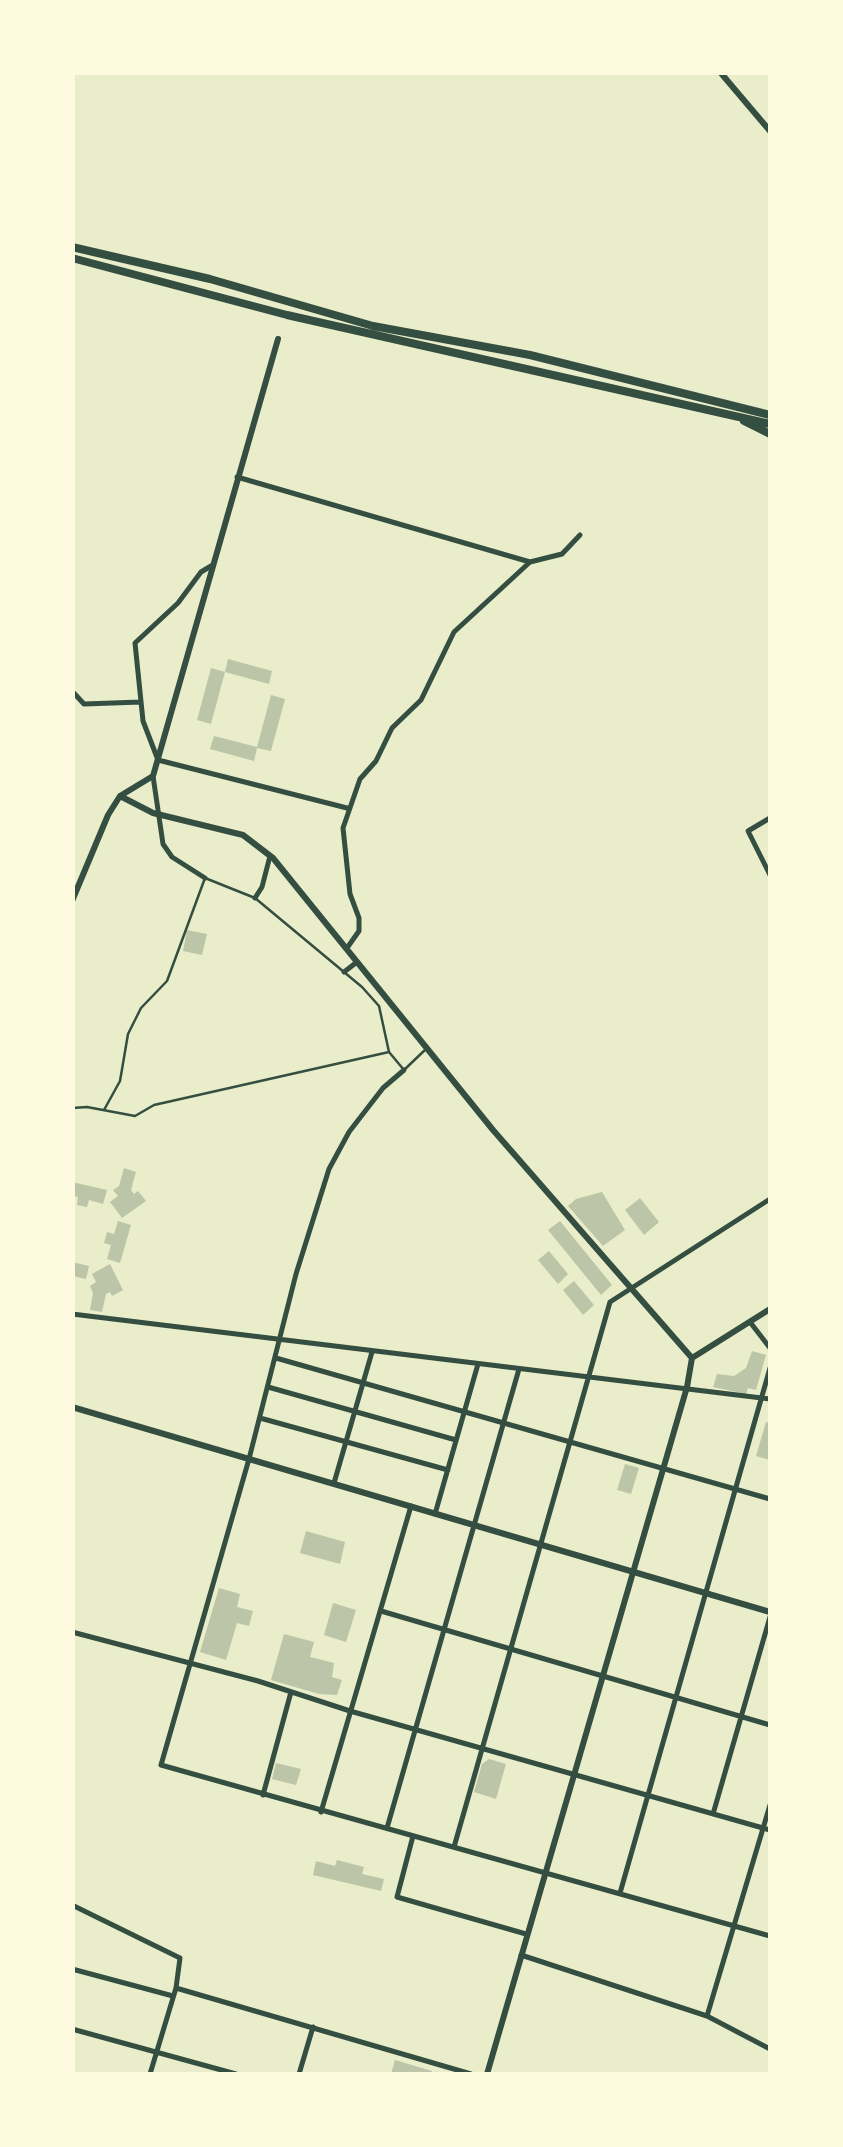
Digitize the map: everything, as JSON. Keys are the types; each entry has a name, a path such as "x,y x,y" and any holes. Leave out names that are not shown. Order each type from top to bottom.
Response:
{"highway":[{"path":"72,247 210,279 373,326 530,355 770,424"},
{"path":"72,258 287,315 732,410 770,412"},
{"path":"732,410 770,434"}],"street":[{"path":"720,72 770,131"},
{"path":"205,878 172,857 163,844 154,776 278,339"},
{"path":"238,477 530,562"},
{"path":"347,948 359,932 359,918 350,894 343,828 360,779 376,761 392,728 421,700 454,632 530,562 562,554 580,535"},
{"path":"158,760 143,721 136,643 178,603 200,572 211,566"},
{"path":"72,691 84,704 141,702"},
{"path":"158,760 347,808"},
{"path":"72,900 120,796 154,776"},
{"path":"120,796 160,814 243,835 270,856 493,1130 692,1358"},
{"path":"770,818 748,831 770,874"},
{"path":"255,898 270,856"},
{"path":"344,972 358,961"},
{"path":"404,1070 383,1088 349,1132 329,1169 296,1274 249,1459 160,1765 770,1936"},
{"path":"454,1847 610,1302 770,1199"},
{"path":"487,2074 687,1387 692,1358 770,1309"},
{"path":"72,1314 766,1399"},
{"path":"750,1322 770,1348"},
{"path":"334,1484 372,1352"},
{"path":"276,1358 770,1499"},
{"path":"435,1514 478,1364"},
{"path":"620,1893 766,1399 770,1368"},
{"path":"387,1828 519,1369"},
{"path":"268,1387 456,1440"},
{"path":"72,1407 770,1614 713,1814"},
{"path":"260,1418 448,1470"},
{"path":"321,1812 411,1506"},
{"path":"381,1611 770,1725"},
{"path":"72,1632 767,1829"},
{"path":"262,1795 291,1692"},
{"path":"707,2016 767,1829 770,1805"},
{"path":"413,1836 397,1896 526,1934"},
{"path":"72,1906 180,1958 176,1988 150,2074"},
{"path":"520,1955 707,2016 770,2047"},
{"path":"72,1968 173,1996"},
{"path":"176,1988 471,2074"},
{"path":"299,2074 313,2027"},
{"path":"72,2029 236,2074"}],"lane":[{"path":"104,1110 120,1081 128,1034 141,1008 167,981 205,878 255,898 344,972 379,1006 389,1052 404,1070 428,1048"},
{"path":"72,1108 135,1116 154,1105 389,1052"}],"building":[{"path":"228,659 272,671 269,684 225,672"},
{"path":"211,668 225,672 211,724 197,720"},
{"path":"271,695 285,699 271,751 257,748 254,761 210,749 214,736 257,747"},
{"path":"187,930 207,934 202,955 183,951"},
{"path":"124,1168 136,1172 131,1190 134,1194 138,1191 146,1201 122,1218 110,1202 118,1196 113,1190 119,1186"},
{"path":"72,1182 107,1190 103,1204 89,1200 87,1207 77,1205"},
{"path":"602,1192 625,1230 603,1246 568,1206 576,1199"},
{"path":"640,1198 659,1222 644,1235 625,1210"},
{"path":"118,1221 131,1225 120,1263 107,1259 111,1245 104,1243 107,1232 114,1234"},
{"path":"560,1221 612,1285 601,1295 548,1230"},
{"path":"549,1251 568,1274 558,1284 538,1260"},
{"path":"72,1262 89,1266 86,1279 72,1276"},
{"path":"110,1264 123,1290 112,1296 110,1292 106,1294 102,1312 90,1310 90,1286 96,1282 92,1274"},
{"path":"574,1281 594,1305 583,1315 563,1290"},
{"path":"752,1351 766,1355 756,1390 748,1388 746,1394 713,1387 717,1374 734,1376 746,1368"},
{"path":"766,1422 770,1423 770,1460 756,1456"},
{"path":"625,1464 639,1468 631,1494 617,1490"},
{"path":"306,1531 345,1542 340,1564 300,1553"},
{"path":"219,1588 240,1594 237,1607 253,1611 249,1626 237,1623 226,1660 200,1652"},
{"path":"333,1603 356,1610 346,1642 324,1635"},
{"path":"284,1634 314,1642 310,1657 334,1663 332,1677 342,1680 337,1695 319,1694 271,1680"},
{"path":"489,1759 506,1764 496,1799 474,1792 482,1764"},
{"path":"276,1763 301,1769 296,1785 272,1779"},
{"path":"337,1860 364,1867 362,1874 384,1879 381,1891 313,1875 316,1861 335,1866"},
{"path":"395,2060 432,2071 431,2074 391,2074"}]}
